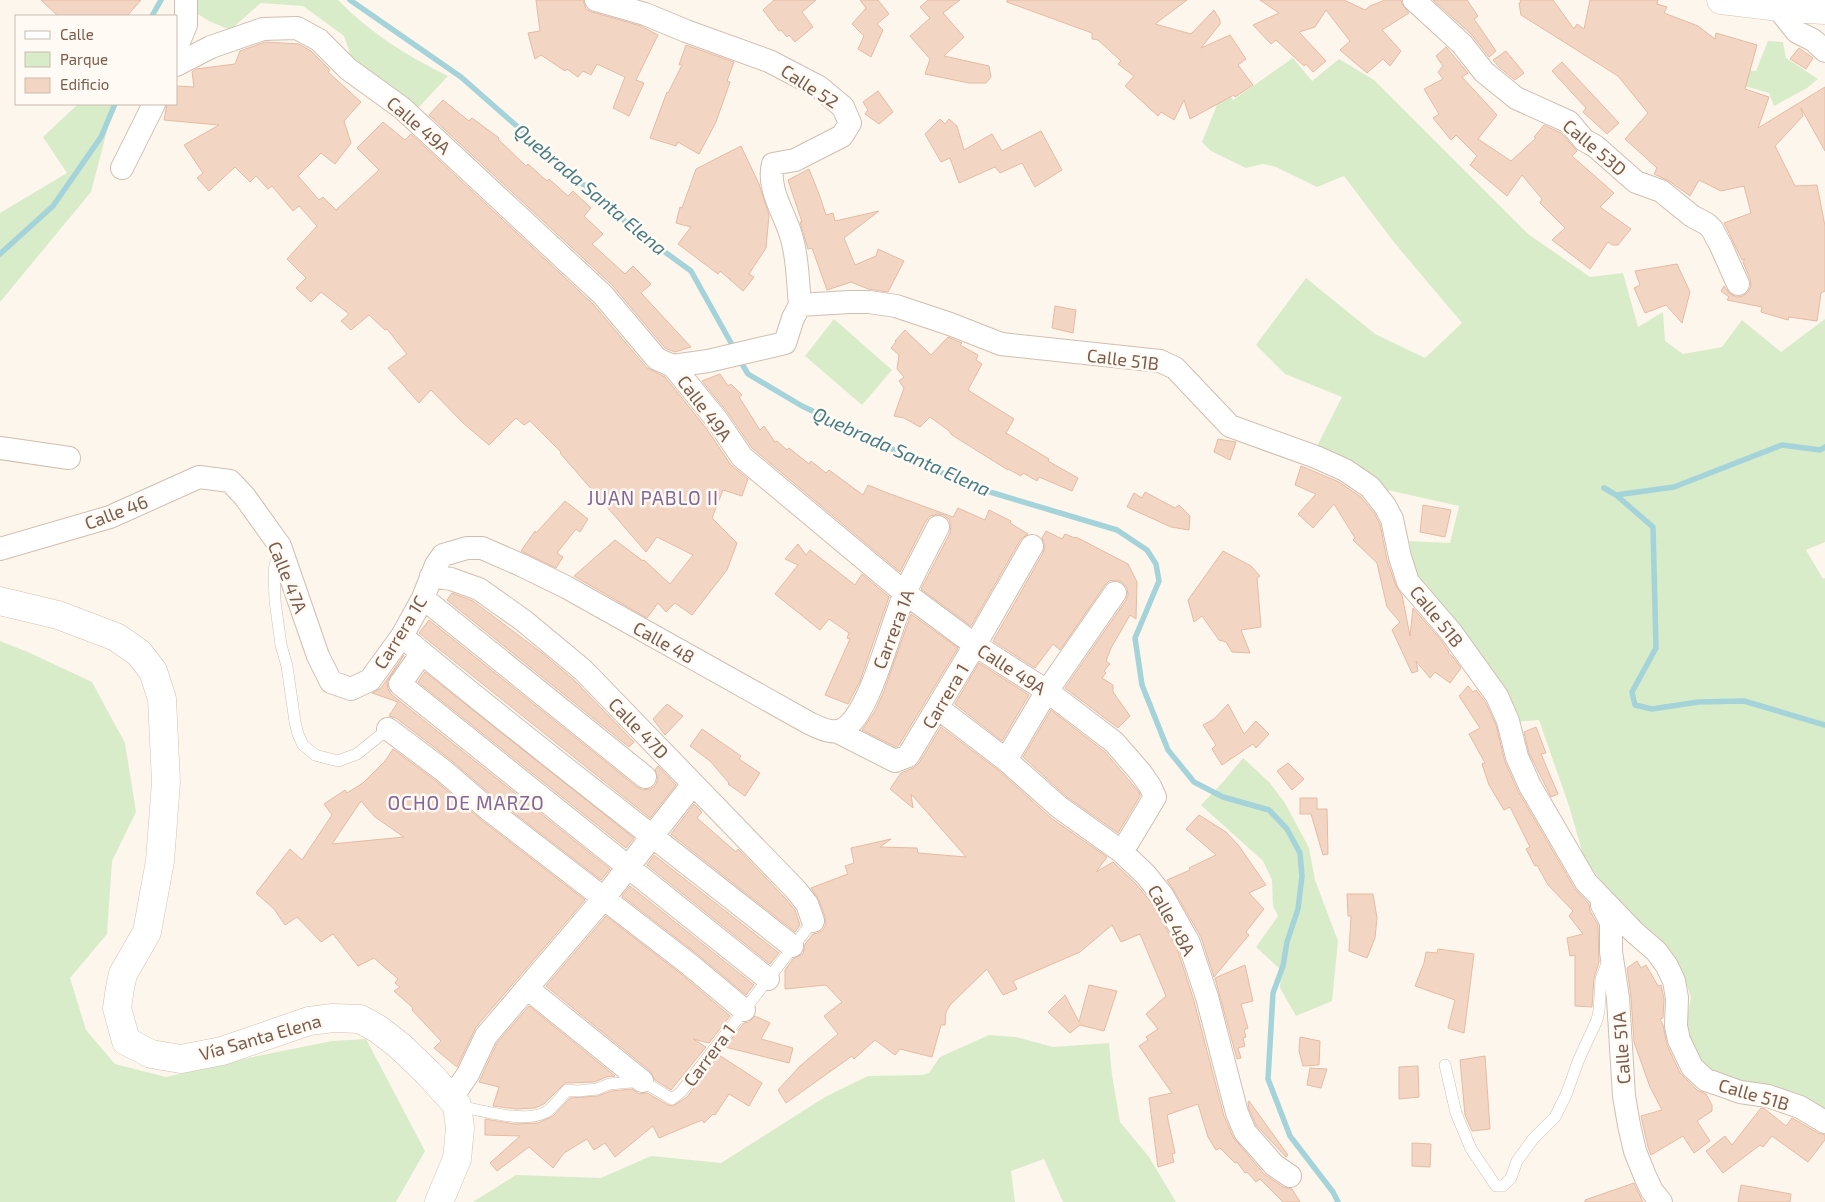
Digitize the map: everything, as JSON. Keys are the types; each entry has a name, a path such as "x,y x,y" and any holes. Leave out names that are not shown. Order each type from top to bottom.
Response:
{"main road":[{"path":"1721,0 1819,10"},
{"name":"Vía Santa Elena","path":"0,601 58,614 116,636 138,653 152,672 162,699 166,782 160,861 146,932 123,974 120,988 117,1008 126,1041 151,1054 181,1059 222,1051 309,1021 333,1018 360,1019 378,1029 400,1046 454,1102"},
{"path":"439,1202 457,1159 460,1128 454,1102"}],"street":[{"path":"178,43 186,25 186,0"},
{"name":"Calle 52","path":"596,0 645,14 769,60 819,88 843,107 850,123 842,136 795,160 773,164 771,173 773,188 793,242 800,305"},
{"name":"Calle 53D","path":"1414,0 1462,44 1484,72 1516,98 1569,122 1584,140 1595,146 1636,182 1661,191 1692,216 1707,224 1712,229 1721,246 1738,284"},
{"path":"1778,7 1798,32 1819,45"},
{"path":"1819,10 1819,45"},
{"name":"Calle 49A","path":"178,64 211,46 263,29 297,28 319,40 348,70 402,108 603,295 656,359 673,366 717,420 742,458 905,593 975,645 1047,691 1114,742 1145,779 1154,797 1122,852"},
{"path":"122,168 154,105"},
{"name":"Calle 51B","path":"800,305 868,302 896,306 1002,344 1160,361 1175,368 1230,426 1331,463 1370,487 1385,506 1392,519 1400,557 1408,582 1451,632 1497,696 1508,721 1518,757 1530,786 1586,882 1635,934 1656,951 1667,966 1676,990 1676,1026 1679,1040 1692,1067 1706,1080 1740,1092 1768,1096 1800,1107 1825,1122"},
{"path":"673,366 708,361 785,343 793,318 800,305"},
{"path":"0,448 69,458"},
{"name":"Calle 46","path":"0,548 110,517 199,477 230,481"},
{"name":"Calle 47A","path":"230,481 245,497 280,546 318,656 331,682"},
{"name":"Carrera 1A","path":"841,730 861,709 878,670 905,593 938,528"},
{"name":"Carrera 1","path":"895,761 908,756 1032,546"},
{"name":"Carrera 1C","path":"331,682 351,689 370,680 402,636 423,598 436,564 443,555 467,548 482,548"},
{"name":"Calle 48","path":"482,548 566,587 809,723 825,730 841,730 895,761"},
{"name":"Calle 47D","path":"431,576 451,579 479,589 524,622 583,670 796,890 807,904 813,921"},
{"path":"1006,760 1047,691 1115,593"},
{"path":"423,598 645,777"},
{"path":"402,636 531,742 653,835 792,946"},
{"path":"422,653 400,684 768,978"},
{"name":"Calle 48A","path":"938,708 1006,760 1058,807 1122,852 1146,875 1162,895 1189,943 1207,997 1237,1113 1245,1132 1274,1165 1290,1176"},
{"path":"388,729 444,771 488,809 690,964 744,1010"},
{"path":"454,1102 486,1036 604,898 693,784"},
{"name":"Calle 51A","path":"1594,890 1611,922 1624,1096 1629,1125 1635,1151 1645,1176 1661,1202"},
{"path":"527,988 642,1082"}],"lane":[{"path":"280,546 274,570 275,602 281,645 288,666 295,722 303,745 315,755 338,761 358,754 388,729"},
{"name":"Carrera 1","path":"642,1082 672,1099 681,1092 813,921"},
{"path":"1445,1065 1456,1113 1471,1149 1496,1186 1503,1186 1510,1178 1517,1161 1533,1139 1555,1117 1566,1095 1579,1059 1597,1020 1600,979 1612,952"},
{"path":"454,1102 511,1116 534,1116 546,1112 567,1090 597,1089 609,1084 642,1082"}],"green space":[{"path":"194,0 338,0 363,23 390,43 418,61 448,76 419,107 380,84 353,62 344,36 303,6 261,3 230,30 209,21 193,11"},
{"path":"1768,41 1783,42 1786,58 1818,79 1807,88 1774,106 1769,93 1738,84 1742,70 1756,71"},
{"path":"1293,58 1312,81 1339,59 1374,80 1528,234 1590,277 1623,273 1638,327 1663,312 1665,341 1683,354 1722,347 1742,320 1781,352 1825,319 1825,542 1806,550 1823,579 1825,578 1825,1110 1712,1071 1696,1056 1685,1026 1691,998 1684,976 1658,937 1619,905 1584,858 1569,806 1539,720 1515,722 1417,580 1409,541 1450,543 1459,506 1383,489 1316,448 1342,397 1285,374 1256,345 1306,278 1375,334 1425,358 1462,323 1393,241 1344,176 1317,187 1276,167 1263,164 1246,168 1211,151 1202,142 1217,105 1205,83 1207,65 1233,100"},
{"path":"77,105 114,105 91,192 0,302 0,213 67,173 43,137"},
{"path":"834,319 892,370 862,405 805,356"},
{"path":"0,641 92,682 125,743 136,812 112,861 107,934 70,978 86,1030 115,1064 166,1077 332,1041 366,1039 425,1151 396,1202 0,1202"},
{"path":"1243,758 1269,782 1285,803 1309,848 1315,880 1338,941 1332,1001 1296,1016 1280,988 1281,970 1256,947 1278,916 1273,906 1272,880 1263,861 1201,805"},
{"path":"989,1035 1016,1037 1053,1047 1109,1043 1120,1122 1149,1157 1176,1202 1063,1202 1044,1159 1011,1171 1015,1202 473,1202 516,1175 601,1178 651,1156 721,1163 825,1097 868,1076 923,1075 929,1073 940,1057"}],"building":[{"path":"41,0 141,0 128,15 57,15"},
{"path":"536,0 583,0 586,9 592,12 641,26 658,35 636,80 644,83 629,116 613,108 625,77 597,64 591,75 583,71 578,77 541,55 535,59 528,33 540,31"},
{"path":"774,0 816,0 802,12 813,27 795,42 789,35 787,37 781,30 779,31 763,10"},
{"path":"860,0 878,0 889,14 877,24 883,30 871,57 858,49 864,36 852,24 866,8"},
{"path":"928,0 960,0 943,13 964,37 944,56 989,66 991,77 986,83 969,83 925,74 930,59 910,36 930,18 920,7"},
{"path":"1007,0 1187,0 1155,24 1191,34 1214,10 1220,20 1220,24 1201,48 1230,35 1246,59 1238,65 1253,85 1235,97 1234,95 1190,119 1184,100 1174,120 1161,112 1158,116 1125,86 1134,76 1118,64 1121,61 1098,40 1092,39 1092,33 1007,2"},
{"path":"1260,0 1344,0 1365,10 1385,0 1401,0 1409,13 1382,30 1401,51 1390,66 1383,59 1367,73 1340,50 1350,41 1326,10 1315,27 1299,32 1326,61 1313,72 1276,40 1271,44 1253,25 1279,13"},
{"path":"1433,0 1467,0 1478,16 1474,19 1496,51 1489,57 1471,34"},
{"path":"1520,0 1553,0 1574,29 1577,24 1584,29 1590,0 1658,0 1657,4 1667,7 1664,13 1698,26 1715,39 1716,33 1757,45 1745,89 1769,97 1758,128 1825,87 1825,151 1801,108 1803,116 1775,146 1795,186 1817,185 1825,226 1825,291 1821,293 1817,321 1789,317 1788,320 1761,312 1762,307 1727,300 1729,297 1721,291 1724,286 1730,294 1737,297 1743,296 1751,286 1743,262 1745,259 1742,260 1724,223 1751,213 1744,186 1721,191 1699,180 1690,196 1669,181 1654,174 1657,168 1625,139 1648,113 1618,76 1521,15"},
{"path":"265,42 299,44 311,51 330,70 328,72 361,102 344,121 351,143 335,164 321,153 298,176 319,200 323,197 336,210 379,170 357,148 383,122 405,140 411,134 593,304 647,368 665,377 706,428 731,465 748,479 742,496 723,490 712,518 737,543 727,570 692,615 675,603 666,612 658,603 647,618 574,576 615,540 644,560 670,584 693,555 657,537 646,552 561,452 530,421 524,425 516,418 489,445 463,423 431,390 419,403 388,368 407,354 387,329 385,330 369,315 351,330 341,321 349,314 321,292 311,302 296,288 306,278 287,259 317,226 299,206 293,211 272,186 268,189 256,176 250,182 235,167 209,191 197,178 203,173 184,145 219,125 164,120 167,105 178,105 178,86 194,87 192,72 196,69 235,64 240,51"},
{"path":"686,45 734,62 727,81 730,82 716,122 699,154 678,142 676,146 650,138 667,92 682,65 679,65"},
{"path":"1446,47 1468,73 1462,77 1497,115 1478,139 1511,161 1536,138 1534,137 1544,125 1561,133 1577,151 1572,156 1614,193 1600,207 1631,229 1618,245 1612,245 1608,242 1590,269 1552,240 1565,228 1540,203 1542,199 1522,175 1507,196 1470,165 1477,156 1456,135 1451,140 1433,118 1439,114 1424,89 1443,79 1438,72 1443,66 1436,56"},
{"path":"1799,48 1813,58 1806,69 1790,59"},
{"path":"1506,51 1524,73 1515,80 1493,60"},
{"path":"1562,62 1619,123 1607,134 1583,112 1586,108 1552,71"},
{"path":"878,91 893,112 879,124 865,114 868,110 863,102"},
{"path":"443,100 469,121 472,118 499,138 526,166 528,164 547,181 549,179 568,196 573,191 591,208 584,216 603,234 592,244 625,274 633,266 651,284 641,293 691,347 675,352 665,348 612,285 429,115"},
{"path":"940,119 945,124 949,119 957,126 964,150 992,134 1002,151 1041,131 1062,170 1035,187 1022,163 1000,173 995,167 959,183 950,158 941,162 925,134"},
{"path":"741,146 759,184 769,215 766,248 749,274 754,277 743,291 720,271 718,274 678,244 691,227 676,223 680,207 682,208 696,169"},
{"path":"809,169 826,215 833,213 835,221 879,211 844,238 855,265 876,256 878,249 904,261 888,292 868,289 851,282 827,290 812,248 808,249 800,222 802,222 788,180"},
{"path":"1677,264 1690,292 1682,323 1666,305 1645,313 1634,288 1640,285 1635,271"},
{"path":"1055,306 1076,310 1073,333 1052,328"},
{"path":"905,330 931,355 948,337 962,343 960,345 978,355 976,360 982,364 968,390 1014,419 1006,433 1078,478 1072,491 1039,477 1037,481 1023,473 1021,476 1008,470 952,435 930,417 920,427 904,418 894,416 904,388 899,381 904,377 897,369 899,355 891,348"},
{"path":"720,374 728,386 731,384 742,395 739,397 760,430 764,426 775,442 777,441 787,450 789,448 809,464 811,461 826,473 829,470 863,495 868,485 953,517 958,508 985,520 989,510 1011,521 1010,523 1028,534 1021,539 971,626 921,589 950,533 949,519 938,514 930,516 900,572 752,448 728,413 702,381"},
{"path":"1218,439 1236,442 1230,460 1214,452"},
{"path":"1301,466 1339,482 1361,497 1374,513 1380,524 1387,560 1396,586 1402,595 1410,636 1413,608 1441,640 1448,653 1461,668 1450,683 1435,672 1430,678 1416,661 1418,671 1412,673 1392,630 1400,622 1387,607 1377,563 1353,540 1355,538 1334,504 1313,528 1298,514 1316,494 1295,485"},
{"path":"1145,492 1175,508 1179,505 1190,516 1189,530 1171,527 1127,507 1134,493 1142,498"},
{"path":"565,501 588,519 580,532 576,529 557,553 563,557 556,568 521,551 535,531 536,533"},
{"path":"1423,505 1451,510 1445,537 1420,532"},
{"path":"1046,531 1062,539 1065,534 1076,537 1128,564 1137,582 1136,619 1130,615 1111,648 1106,661 1110,664 1104,671 1106,673 1102,678 1113,685 1113,692 1130,716 1118,728 1065,688 1126,600 1128,595 1127,588 1122,582 1116,580 1109,581 1060,650 1053,644 1035,668 993,641 1043,553 1045,546 1042,538"},
{"path":"798,544 806,555 810,550 855,585 862,574 889,597 860,681 848,704 825,695 850,639 847,638 849,633 829,619 820,630 775,594 798,565 785,559"},
{"path":"1223,551 1251,566 1260,576 1257,578 1261,627 1241,630 1250,653 1232,652 1226,642 1219,640 1202,616 1194,622 1188,600"},
{"path":"452,593 473,601 542,653 574,680 634,742 629,747 447,600"},
{"path":"911,614 958,648 896,747 862,730 875,711 884,691"},
{"path":"429,620 637,787 643,790 655,786 658,779 655,770 658,766 676,785 650,818 419,633"},
{"path":"404,655 387,682 391,694 610,869 601,880 496,799 452,761 396,718 389,716 398,702 372,693 381,688"},
{"path":"979,663 1029,695 1002,741 955,704"},
{"path":"425,672 634,838 626,848 418,682"},
{"path":"1468,686 1473,692 1476,690 1486,703 1496,725 1505,762 1518,791 1575,889 1589,904 1590,911 1598,925 1599,962 1594,978 1592,1007 1575,1006 1575,955 1570,956 1567,938 1583,934 1569,916 1573,911 1548,885 1537,865 1535,866 1526,849 1530,847 1510,807 1504,810 1489,785 1482,764 1485,763 1469,734 1480,728 1459,696"},
{"path":"667,704 683,716 665,735 653,719"},
{"path":"1228,704 1244,734 1256,721 1269,734 1256,748 1253,744 1222,765 1212,749 1216,745 1203,725 1214,719"},
{"path":"1051,710 1105,752 1139,792 1140,796 1118,833 1067,797 1023,757"},
{"path":"941,727 998,770 1051,818 1107,857 1096,872 1113,862 1136,884 1151,902 1177,948 1194,1001 1224,1116 1233,1137 1264,1174 1283,1187 1292,1189 1300,1202 1283,1202 1260,1179 1256,1182 1220,1148 1216,1150 1208,1137 1198,1104 1167,1115 1175,1153 1172,1154 1174,1162 1158,1167 1149,1098 1172,1093 1139,1046 1148,1040 1146,1037 1158,1029 1146,1014 1166,996 1140,934 1121,942 1112,925 1080,952 1013,981 1017,989 1003,995 987,969 950,1005 946,1012 945,1025 941,1025 932,1057 900,1049 895,1055 875,1040 854,1059 852,1056 786,1103 778,1090 800,1066 838,1034 824,1016 842,1002 826,985 785,989 785,970 793,959 803,954 805,944 813,934 823,930 826,924 819,900 811,888 848,874 845,866 854,863 851,848 891,839 880,847 917,848 918,853 966,857 911,794 913,808 890,789 901,773 919,763"},
{"path":"1536,727 1546,753 1541,754 1558,794 1551,797 1529,753 1524,732"},
{"path":"702,729 741,756 739,759 760,773 745,796 728,784 710,761 690,746"},
{"path":"393,749 585,900 476,1027 457,1067 434,1048 441,1041 412,1010 413,1008 394,991 400,987 395,983 398,979 374,958 358,966 333,934 321,942 297,917 285,925 274,909 256,893 290,849 302,860 332,815 324,804 345,790 347,793 363,783 385,761","holes":["361,801 375,817 404,837 332,844"]},
{"path":"1288,763 1304,779 1292,790 1277,771"},
{"path":"1300,798 1317,798 1317,809 1327,809 1328,854 1323,855 1311,814 1300,814"},
{"path":"694,804 702,812 697,818 736,852 738,849 795,910 800,925 795,932 671,834"},
{"path":"1199,815 1226,832 1239,846 1266,885 1249,893 1264,909 1246,932 1249,935 1214,977 1201,937 1167,880 1190,870 1189,868 1216,855 1186,829"},
{"path":"654,855 779,953 770,964 647,865"},
{"path":"630,886 754,985 746,995 622,896"},
{"path":"1347,894 1373,894 1377,918 1375,938 1367,958 1349,951 1351,916 1348,916"},
{"path":"606,916 681,974 730,1016 709,1043 693,1039 706,1047 671,1090 655,1080 650,1071 546,986"},
{"path":"1438,949 1474,954 1464,1033 1448,1028 1455,1000 1415,986 1426,952 1437,953"},
{"path":"1637,961 1641,968 1646,965 1658,986 1661,985 1664,999 1663,1018 1660,1019 1667,1045 1680,1073 1697,1090 1706,1094 1712,1105 1712,1111 1697,1121 1710,1141 1694,1153 1683,1136 1651,1155 1648,1147 1641,1116 1662,1110 1650,1087 1634,1042 1627,968"},
{"path":"1245,965 1253,1001 1241,1004 1248,1028 1244,1030 1246,1037 1243,1038 1245,1046 1238,1048 1241,1058 1237,1059 1215,978"},
{"path":"1089,985 1117,991 1104,1031 1080,1025 1070,1033 1048,1012 1065,995 1079,1022"},
{"path":"529,1006 615,1076 606,1077 595,1082 565,1083 544,1104 535,1108 516,1109 493,1106 499,1087 479,1082 497,1043"},
{"path":"755,1016 770,1023 761,1039 793,1048 789,1063 725,1047 744,1023 749,1022"},
{"path":"1300,1037 1320,1041 1319,1065 1303,1066 1299,1051"},
{"path":"719,1055 762,1083 749,1106 729,1094 715,1115 713,1114 704,1123 702,1120 659,1138 653,1126 615,1157 605,1143 594,1150 587,1139 564,1153 553,1168 529,1147 497,1171 490,1163 520,1136 485,1135 485,1119 515,1124 538,1123 553,1116 570,1098 598,1096 611,1091 632,1089 639,1094 647,1093 673,1106 687,1097"},
{"path":"1485,1056 1490,1129 1472,1131 1465,1115 1460,1060"},
{"path":"1418,1066 1419,1097 1399,1099 1399,1067"},
{"path":"1310,1068 1327,1069 1321,1088 1307,1085"},
{"path":"1249,1101 1288,1155 1286,1157 1256,1125 1249,1109"},
{"path":"1761,1108 1765,1109 1786,1126 1792,1118 1794,1119 1825,1135 1825,1140 1808,1162 1772,1136 1763,1147 1760,1145 1723,1173 1706,1151 1725,1136 1732,1145"},
{"path":"1412,1143 1431,1144 1430,1167 1412,1166"},
{"path":"1634,1183 1643,1202 1585,1202 1585,1200"},
{"path":"1741,1185 1791,1194 1790,1202 1738,1202"}],"waterway":[{"path":"153,15 161,0"},
{"name":"Quebrada Santa Elena","path":"350,0 461,77 636,231 691,271 735,350"},
{"path":"0,254 53,206 101,137 115,105"},
{"name":"Quebrada Santa Elena","path":"739,359 748,374 802,406 970,486 1117,530 1147,550 1156,564 1159,581 1135,638 1142,685 1168,750 1194,782 1223,797 1269,810 1287,829 1300,853 1302,876 1298,909 1287,942 1283,966 1273,993 1268,1079 1290,1136 1333,1192 1338,1202"},
{"path":"1616,495 1674,487 1782,445 1820,450 1825,447"},
{"path":"1604,488 1616,495 1653,527 1656,648 1632,692 1635,705 1652,709 1698,702 1744,701 1825,725"}],"district":[{"name":"JUAN PABLO II","path":"653,497"},
{"name":"OCHO DE MARZO","path":"466,802"}]}
